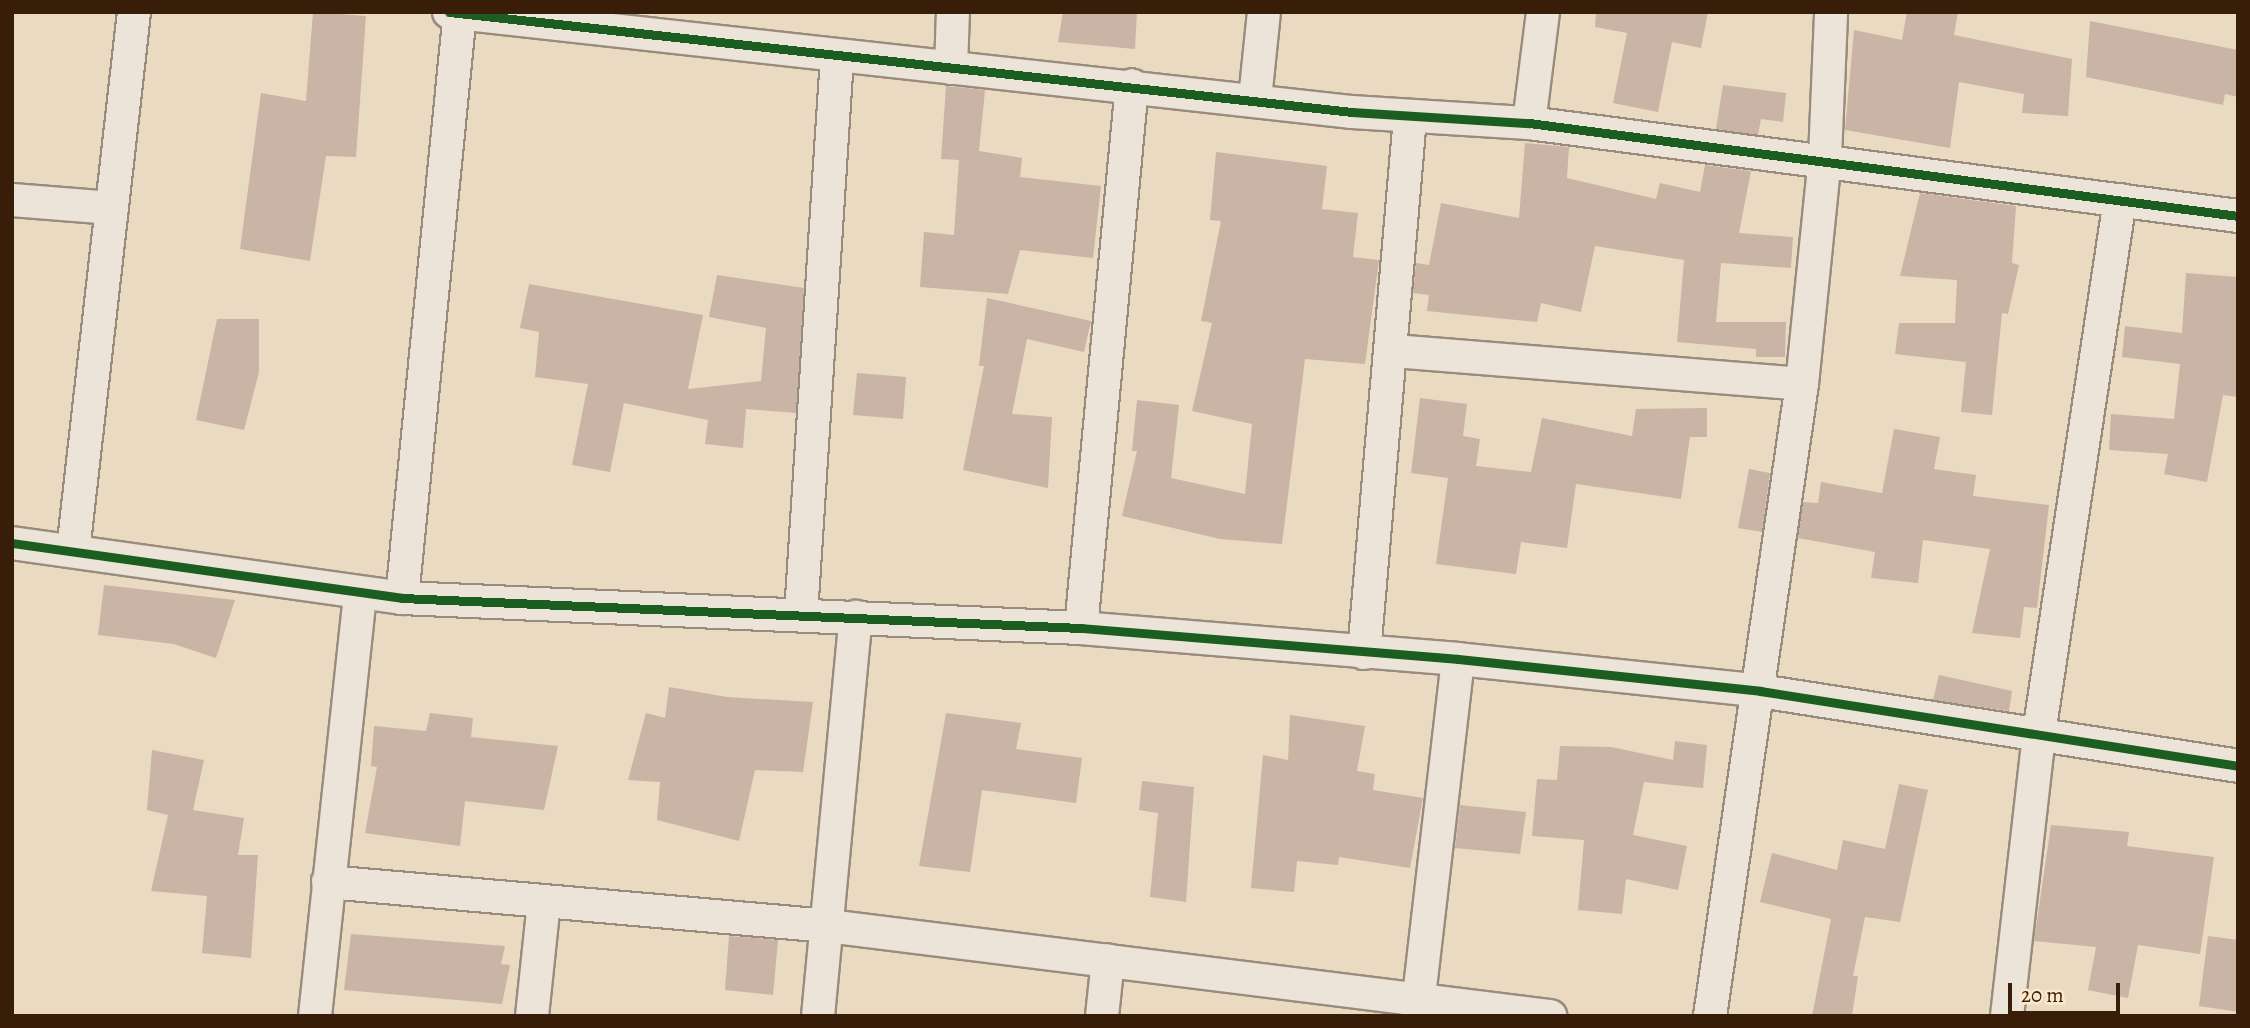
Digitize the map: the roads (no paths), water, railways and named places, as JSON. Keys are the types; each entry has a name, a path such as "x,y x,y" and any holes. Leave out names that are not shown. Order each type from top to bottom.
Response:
{"street":[{"path":"73,551 134,12"},
{"path":"951,68 954,12"},
{"path":"1255,100 1264,12"},
{"path":"1529,123 1543,12"},
{"path":"1710,1016 1760,691 1802,384 1825,158 1831,12"},
{"path":"401,598 456,13 837,57 1132,85 1410,117 1529,123 1825,158 2238,216"},
{"path":"800,614 837,57"},
{"path":"1081,628 1132,85"},
{"path":"1364,653 1394,351 1410,117"},
{"path":"12,200 112,208"},
{"path":"2007,1016 2039,733 2120,200"},
{"path":"1394,351 1802,384"},
{"path":"12,543 401,598 1081,628 1458,659 1760,691 2238,766"},
{"path":"315,1016 360,593"},
{"path":"818,1016 856,617"},
{"path":"1418,1006 1458,659"},
{"path":"328,882 828,926 1108,960 1418,1006 1550,1016"},
{"path":"532,1016 544,902"},
{"path":"1102,1016 1108,960"}]}
